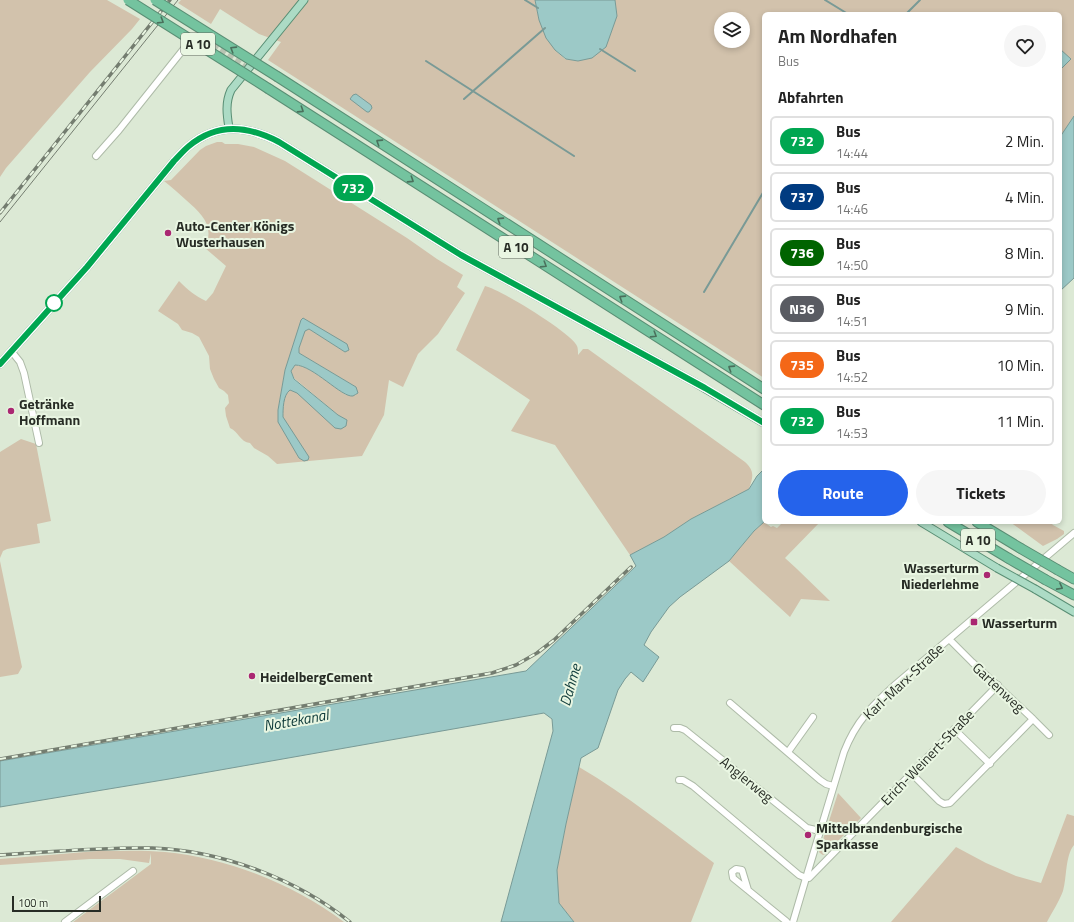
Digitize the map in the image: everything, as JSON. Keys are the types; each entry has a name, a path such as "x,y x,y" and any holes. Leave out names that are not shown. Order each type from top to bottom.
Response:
{"highway":[{"name":"A 10","path":"128,0 762,404"},
{"name":"A 10","path":"155,0 278,77 762,388"},
{"name":"A 10","path":"951,524 1074,595"},
{"name":"A 10","path":"979,524 1074,578"}],"main road":[{"path":"229,128 226,108 231,90 304,0"},
{"path":"0,364 91,262 185,150 204,136 229,128 251,130 270,137 461,255 668,367 738,406 762,422"},
{"path":"924,524 1074,612"}],"street":[{"path":"96,156 119,130 186,46"},
{"path":"12,352 20,362 24,373 39,443"},
{"name":"Karl-Marx-Straße","path":"793,922 833,786 848,743 864,716 884,695 1074,533"},
{"name":"Gartenweg","path":"949,639 1049,735"},
{"name":"Erich-Weinert-Straße","path":"806,878 809,878 814,874 998,685"},
{"path":"730,703 820,780 833,786"},
{"path":"788,752 813,717"},
{"path":"911,773 939,801 944,804 950,803 1033,719"},
{"name":"Anglerweg","path":"674,728 685,730 807,828 820,831"},
{"path":"954,729 990,764"},
{"path":"679,780 683,780 693,786 799,875 806,878"},
{"path":"65,922 133,871"},
{"path":"748,890 787,922"}],"shaded area":[{"path":"0,0 107,0 140,19 90,72 6,168 0,177"},
{"path":"181,0 535,0 539,20 555,50 565,59 578,61 617,16 615,0 1074,0 1074,116 1062,134 1062,12 762,12 762,377 268,60 281,42 259,34 220,9 211,24 178,3"},
{"path":"217,142 222,142 225,144 238,144 254,147 285,161 463,275 457,287 465,293 438,334 418,354 403,387 389,380 384,415 362,456 277,464 268,456 254,448 250,443 241,439 233,429 230,428 225,408 229,403 228,395 219,388 214,379 210,369 209,356 199,337 182,330 178,324 158,311 179,281 198,297 206,301 213,293 226,266 205,248 208,240 208,227 202,216 192,205 164,181 171,180 200,150","holes":["303,318 345,352 309,329 305,330 299,348 299,353 356,387 346,395 314,373 301,366 295,365 291,371 294,378 338,415 347,420 290,389 285,398 283,417 299,458 278,421 278,410 285,370"]},
{"path":"485,286 519,303 550,322 572,340 577,347 578,355 583,349 588,349 745,462 752,471 749,489 691,519 664,537 630,555 555,445 511,431 530,400 456,350"},
{"path":"21,439 36,444 51,521 37,524 40,543 7,549 3,551 0,558 0,452"},
{"path":"762,524 777,528 781,524 818,524 785,558 830,601 801,599 790,617 729,561 754,531"},
{"path":"1013,524 1052,524 1064,531 1064,534 1057,539 1043,546"},
{"path":"0,561 22,667 18,674 0,677"},
{"path":"579,767 631,801 714,863 691,922 574,922 559,903 557,870"},
{"path":"838,793 861,818 823,855 819,852"},
{"path":"1067,814 1074,816 1074,845 1069,855 1063,891 1047,922 891,922 956,847 986,863 1016,876 1041,883"},
{"path":"98,851 165,852 212,860 259,875 282,885 324,908 344,922 73,922 151,864 151,853 149,863 120,859 90,859 0,865 0,859"}],"water":[{"path":"535,0 615,0 617,16 606,47 592,58 578,61 566,59 555,50 546,38 539,20"},
{"path":"1062,51 1071,59 1062,68"},
{"path":"356,94 371,105 372,108 369,112 350,99"},
{"path":"1074,116 1074,278 1062,289 1062,134"},
{"path":"303,318 347,344 349,350 345,352 309,329 305,331 299,348 299,353 356,387 358,393 353,396 348,395 310,370 302,366 295,365 291,371 294,379 338,415 347,420 346,426 341,429 335,428 297,393 290,390 286,395 283,406 283,417 309,457 308,460 304,461 299,458 278,422 278,410 285,370 301,320"},
{"path":"762,471 762,524 754,531 729,561 680,597 669,607 651,632 644,645 659,657 643,682 631,672 625,679 618,690 598,748 581,758 557,870 559,903 574,922 501,922 553,731 552,719 544,713 0,807 0,761 526,671 636,566 630,555 664,537 691,519 749,489"}],"waterway":[{"path":"525,0 538,8"},
{"path":"825,0 845,12"},
{"path":"908,12 920,0"},
{"path":"464,99 545,28"},
{"path":"600,49 635,71"},
{"path":"426,61 574,156"},
{"path":"704,292 762,194"}],"tunnel":[{"path":"189,42 196,38 204,39 248,69"}],"tram line":[{"path":"0,222 178,0"}],"railway":[{"path":"0,213 170,0"},
{"path":"0,759 492,673 516,665 537,653 554,640 631,567"},
{"path":"0,855 114,848 152,848 204,854 231,861 282,880 329,907 350,922"}],"bus line":[{"name":"732","path":"0,364 87,267 174,161 200,138 229,128 251,130 270,137 461,255 738,406 762,422"}],"place":[{"name":"Auto-Center Königs Wusterhausen","path":"168,233"},
{"name":"Getränke Hoffmann","path":"11,411"},
{"name":"Wasserturm Niederlehme","path":"987,575"},
{"name":"Wasserturm","path":"974,622"},
{"name":"HeidelbergCement","path":"252,676"},
{"name":"Mittelbrandenburgische Sparkasse","path":"808,835"}],"water label":[{"name":"Dahme","path":"570,685"},
{"name":"Nottekanal","path":"296,720"}]}
